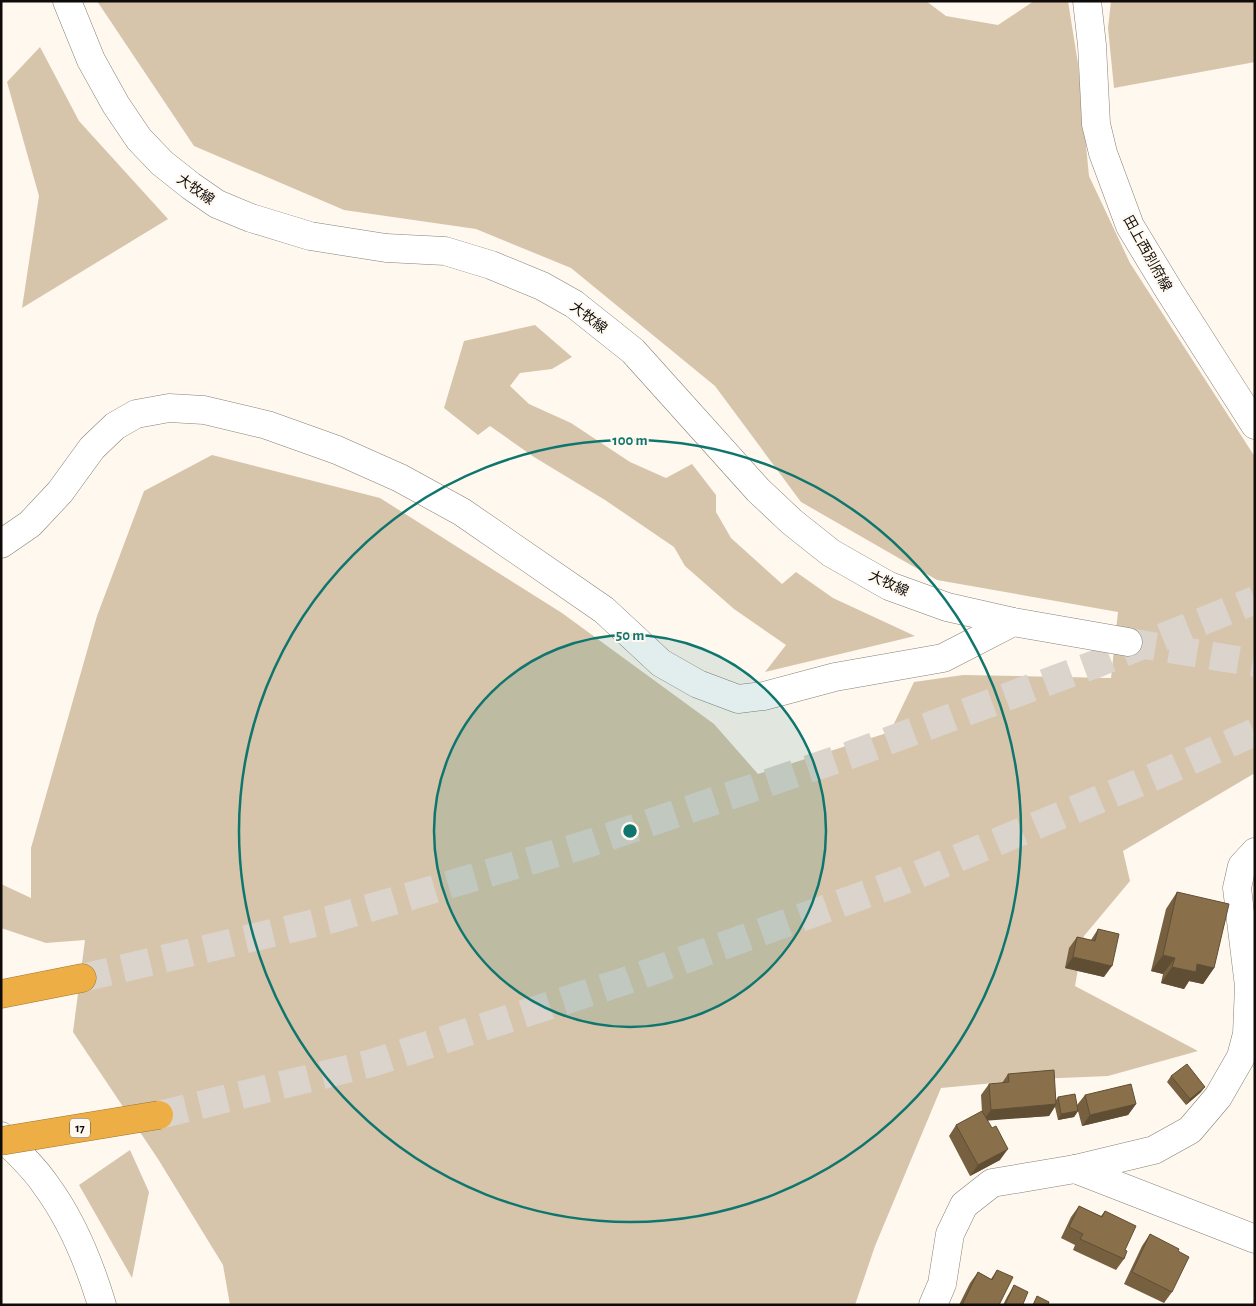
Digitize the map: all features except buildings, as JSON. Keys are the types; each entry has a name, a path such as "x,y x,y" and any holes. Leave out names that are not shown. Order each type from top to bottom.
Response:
{"highway":[{"path":"1,994 82,978"},
{"name":"17","path":"1,1141 159,1115"}],"street":[{"name":"大牧線","path":"68,1 91,60 116,105 139,139 162,163 217,204 251,218 310,236 386,248 446,251 491,265 542,286 574,304 633,351 758,490 792,522 831,554 897,589 947,607 1013,622 1128,642"},
{"name":"田上西別府線","path":"1087,1 1092,45 1096,124 1103,153 1130,226 1255,425"},
{"path":"1,544 30,524 60,492 92,448 115,426 136,414 169,408 204,410 267,425 337,450 408,482 462,512 604,610 661,663 698,684 738,699 764,696 835,677 943,658 1013,622"},
{"path":"933,1305 942,1284 950,1234 964,1204 992,1183 1075,1169 1154,1150 1190,1130 1218,1097 1240,1057 1247,1034 1250,986 1237,888 1242,866 1255,852"},
{"path":"1,1136 45,1183 74,1230 95,1281 102,1305"},
{"path":"1075,1169 1255,1239"}],"shaded area":[{"path":"97,1 926,1 946,16 998,25 1034,1 1068,1 1078,64 1089,176 1130,263 1255,457 1255,773 1123,851 1130,881 1084,936 1075,986 1198,1051 1108,1076 1037,1079 941,1088 875,1246 855,1305 230,1305 223,1265 158,1159 73,1032 85,940 46,943 1,928 1,884 31,898 31,848 97,616 144,491 212,455 380,498 562,613 714,724 758,774 890,732 914,682 963,675 1111,678 1118,612 937,580 801,502 715,386 571,268 476,229 344,210 194,146"},
{"path":"1111,1 1255,1 1255,62 1114,88 1108,28"},
{"path":"40,47 79,121 168,219 22,308 39,196 7,82"},
{"path":"535,325 572,357 552,369 520,373 510,386 529,404 571,423 630,462 666,478 692,464 716,495 716,512 731,538 782,584 796,572 833,598 915,636 765,672 786,645 734,609 685,566 674,547 605,500 534,457 490,426 478,435 444,408 464,341"},
{"path":"130,1150 149,1192 132,1278 79,1185"}],"tunnel":[{"path":"82,978 332,919 584,845 850,755 1101,662 1255,600"},
{"path":"1128,642 1255,663"},
{"path":"159,1115 372,1063 628,980 900,882 1170,770 1255,732"}]}
